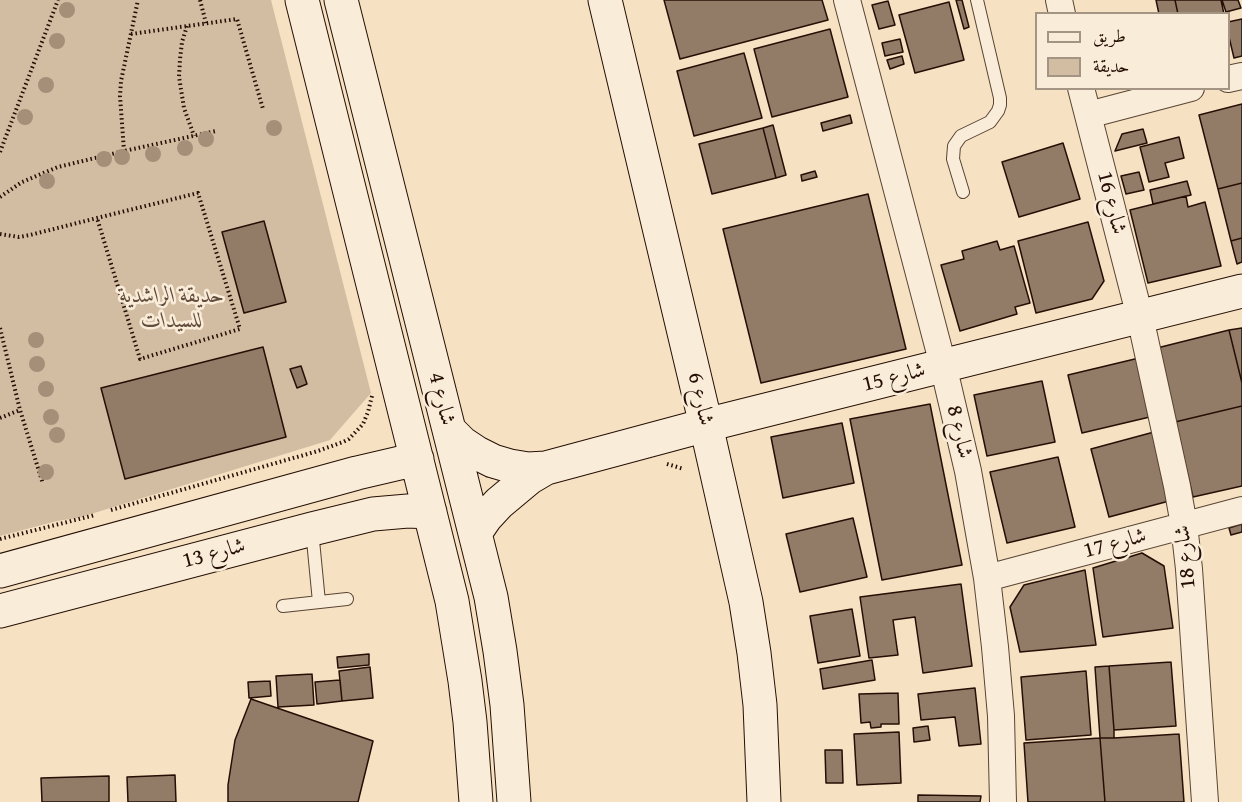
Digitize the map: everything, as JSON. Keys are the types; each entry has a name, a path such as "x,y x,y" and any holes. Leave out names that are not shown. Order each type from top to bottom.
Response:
{"street":[{"name":"شارع 4","path":"302,0 452,601 470,722 476,802"},
{"name":"شارع 4","path":"341,0 491,597 507,705 514,802"},
{"name":"شارع 6","path":"605,0 747,602 759,705 764,802"},
{"name":"شارع 8","path":"847,0 943,366 968,471 987,578 995,647 1001,716 1003,802"},
{"name":"شارع 16","path":"1082,90 1140,316"},
{"path":"1088,114 1183,90"},
{"name":"شارع 15","path":"449,430 477,453 493,461 528,469 546,468 706,425 1242,291"},
{"name":"شارع 18","path":"1140,316 1184,525 1205,802"},
{"name":"شارع 13","path":"0,571 357,473 417,459"},
{"name":"شارع 15","path":"475,533 499,503 529,478 546,468"},
{"name":"شارع 17","path":"987,578 1242,510"},
{"name":"شارع 13","path":"0,611 312,528 387,512 430,512"}],"lane":[{"path":"963,192 953,159 954,146 961,136 990,122 1000,105 977,0"},
{"path":"312,528 319,602"},
{"path":"283,606 348,599"}],"path":[{"path":"0,152 58,0"},
{"path":"124,151 120,96 138,0"},
{"path":"200,0 206,23"},
{"path":"130,34 237,19 263,109"},
{"path":"188,26 182,42 179,77 183,108 194,136"},
{"path":"0,197 22,182 58,167 216,131"},
{"path":"0,234 19,237 30,235 97,218 198,193 240,329 140,359 97,218"},
{"path":"0,328 20,410 43,484"},
{"path":"0,539 102,513 307,455 343,442 363,424 372,392"},
{"path":"0,418 20,410"},
{"path":"666,464 684,470"}],"green space":[{"name":"حديقة الراشدية للسيدات","path":"0,0 271,0 371,393 330,440 78,518 0,536"}],"building":[{"path":"664,0 822,0 828,20 680,59"},
{"path":"956,0 962,0 969,27 964,29"},
{"path":"1156,0 1175,0 1178,12 1159,12"},
{"path":"1175,0 1221,0 1224,12 1178,12"},
{"path":"1222,0 1238,0 1241,8 1226,12"},
{"path":"888,1 895,25 879,29 872,5"},
{"path":"949,2 964,60 915,73 899,15"},
{"path":"1242,19 1242,56 1234,58 1230,41 1230,22"},
{"path":"830,29 848,97 772,117 754,49"},
{"path":"900,39 903,52 885,56 882,43"},
{"path":"744,53 762,118 694,136 677,71"},
{"path":"902,56 904,64 890,69 887,60"},
{"path":"1242,104 1242,183 1218,189 1199,115"},
{"path":"850,115 852,123 823,131 821,123"},
{"path":"773,125 786,175 776,178 763,128"},
{"path":"763,128 776,178 712,194 699,144"},
{"path":"1143,129 1147,143 1115,151 1122,134"},
{"path":"1179,137 1184,158 1165,163 1169,177 1149,182 1140,147"},
{"path":"1063,143 1080,199 1019,217 1002,162"},
{"path":"815,171 817,177 802,181 801,175"},
{"path":"1139,172 1144,190 1126,194 1121,176"},
{"path":"1187,181 1191,195 1153,204 1150,190"},
{"path":"1242,183 1242,238 1231,241 1218,189"},
{"path":"868,194 906,349 761,383 723,229"},
{"path":"1186,196 1188,207 1205,202 1221,266 1148,283 1130,210"},
{"path":"264,221 286,302 244,313 222,232"},
{"path":"1088,222 1104,281 1092,299 1036,313 1018,241"},
{"path":"1242,238 1242,262 1237,264 1231,241"},
{"path":"997,241 1000,250 1014,246 1030,303 1015,307 1017,314 960,331 941,265 964,259 962,251"},
{"path":"1242,328 1242,383 1229,330"},
{"path":"1229,330 1242,383 1242,406 1175,422 1157,348"},
{"path":"263,347 286,437 125,479 101,388"},
{"path":"1139,358 1154,416 1082,433 1068,375"},
{"path":"301,366 307,384 297,388 290,369"},
{"path":"1042,381 1055,442 987,456 974,395"},
{"path":"930,404 962,565 882,580 850,419"},
{"path":"1242,406 1242,486 1193,497 1175,422"},
{"path":"842,423 854,483 783,498 771,437"},
{"path":"1154,432 1173,500 1109,517 1091,449"},
{"path":"1058,457 1075,527 1007,543 990,472"},
{"path":"853,518 867,577 800,592 786,534"},
{"path":"1242,524 1242,532 1231,535 1229,528"},
{"path":"1142,553 1164,566 1173,628 1103,637 1093,568"},
{"path":"1085,570 1096,645 1020,652 1010,607 1024,585"},
{"path":"961,584 972,666 923,673 915,617 893,620 898,655 869,658 860,597"},
{"path":"852,609 860,656 818,663 810,616"},
{"path":"369,654 369,665 338,668 337,657"},
{"path":"872,660 875,680 823,689 820,669"},
{"path":"1171,662 1176,726 1114,730 1109,666"},
{"path":"1109,666 1114,738 1100,738 1095,667"},
{"path":"370,667 373,698 342,701 339,671"},
{"path":"1086,671 1091,735 1026,740 1021,677"},
{"path":"312,674 314,705 278,707 276,676"},
{"path":"340,680 342,701 317,704 315,682"},
{"path":"270,681 271,696 249,698 248,682"},
{"path":"975,688 981,744 959,746 955,717 921,720 918,694"},
{"path":"898,693 899,724 881,724 881,727 871,728 870,722 861,723 859,694"},
{"path":"251,699 373,741 358,802 228,802 228,785 235,740"},
{"path":"928,726 930,740 914,742 913,728"},
{"path":"899,732 901,783 857,785 854,734"},
{"path":"1179,734 1184,802 1105,802 1100,738"},
{"path":"1100,738 1105,802 1028,802 1024,743"},
{"path":"825,750 842,750 843,783 826,783"},
{"path":"175,775 176,802 128,802 127,777"},
{"path":"109,776 109,802 42,802 41,778"},
{"path":"918,795 981,796 980,802 918,802"}]}
